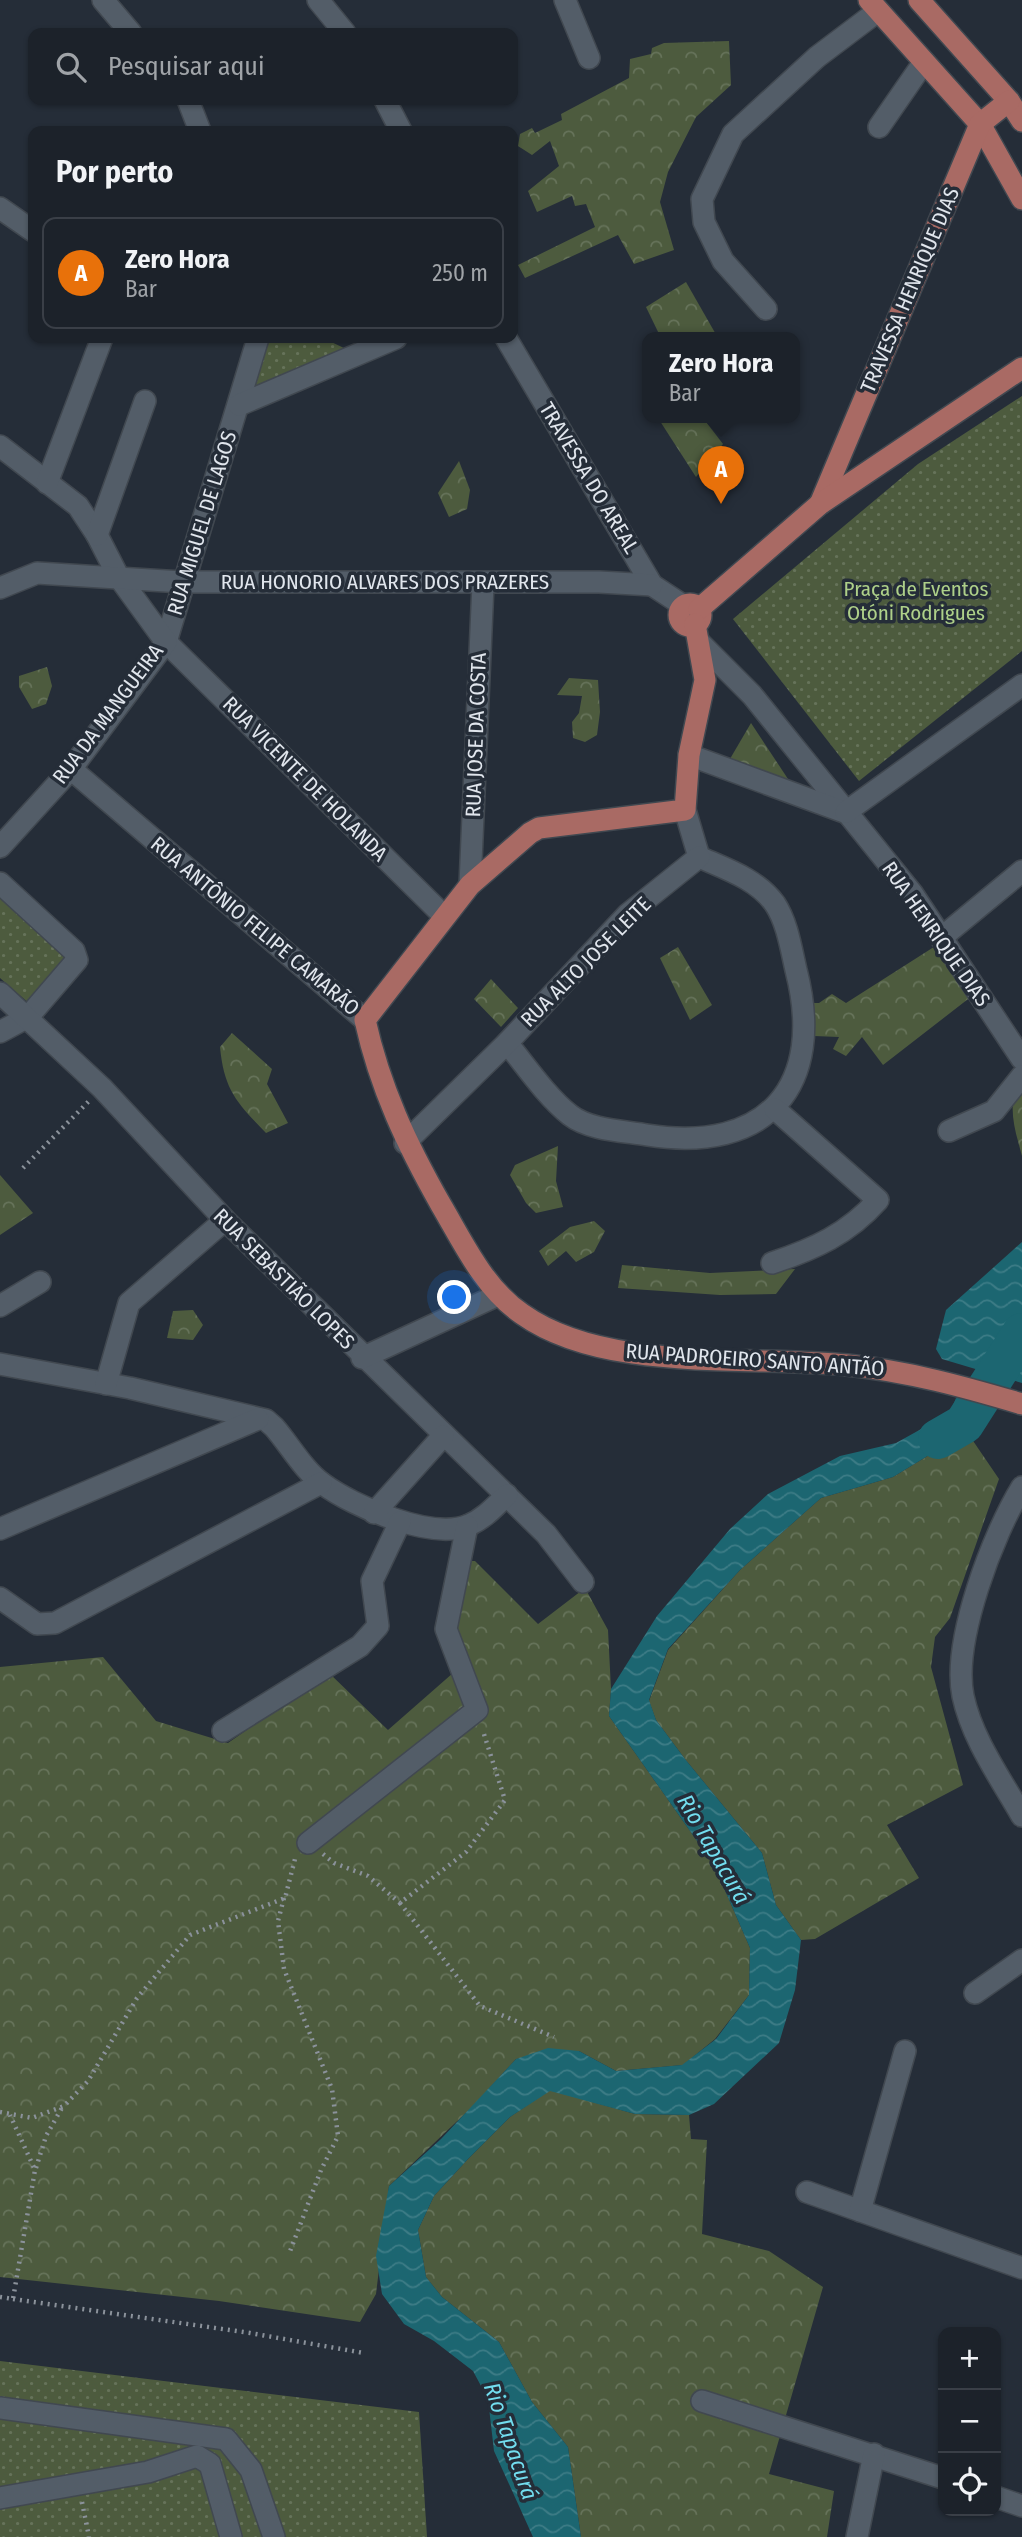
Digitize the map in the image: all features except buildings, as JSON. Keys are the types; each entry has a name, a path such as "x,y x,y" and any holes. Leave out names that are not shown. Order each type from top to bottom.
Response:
{"main road":[{"path":"919,0 1015,98 1022,121"},
{"path":"874,5 920,67 980,124 1022,199"},
{"name":"TRAVESSA HENRIQUE DIAS","path":"820,504 980,124 1015,98"},
{"name":"TRAVESSA HENRIQUE DIAS","path":"694,620 820,504 1022,368"},
{"path":"365,1020 470,886 516,844 539,828 685,810 689,755 705,680 694,620"},
{"name":"RUA ANTÔNIO FELIPE CAMARÃO","path":"365,1020 375,1066 405,1143 498,1295"},
{"name":"RUA PADROEIRO SANTO ANTÃO","path":"498,1295 523,1316 552,1331 576,1341 608,1348 897,1370 1022,1404"}],"street":[{"path":"103,0 127,28"},
{"path":"318,0 341,28"},
{"path":"565,0 589,58"},
{"path":"766,309 723,261 704,222 702,199 733,134 874,5"},
{"path":"879,127 920,67"},
{"path":"190,105 198,126"},
{"path":"388,105 398,126"},
{"path":"0,208 28,228"},
{"path":"47,483 100,343"},
{"name":"RUA MIGUEL DE LAGOS","path":"166,642 257,343"},
{"path":"361,343 370,347"},
{"name":"RUA MIGUEL DE LAGOS","path":"239,405 382,343"},
{"name":"TRAVESSA DO AREAL","path":"509,343 652,585 694,620"},
{"path":"97,535 145,401"},
{"name":"RUA DA MANGUEIRA","path":"0,446 78,506 97,535 118,576 166,642 71,769 0,847"},
{"name":"RUA HONORIO ALVARES DOS PRAZERES","path":"0,588 37,573 183,582 599,582 652,585"},
{"name":"RUA JOSE DA COSTA","path":"470,886 482,584"},
{"name":"RUA HENRIQUE DIAS","path":"694,620 912,894 1022,1059"},
{"name":"RUA VICENTE DE HOLANDA","path":"166,642 444,916"},
{"path":"689,755 846,812 1022,685"},
{"name":"RUA ANTÔNIO FELIPE CAMARÃO","path":"71,769 365,1020"},
{"path":"685,810 699,857"},
{"name":"RUA ALTO JOSE LEITE","path":"405,1143 507,1043 628,914 699,857 752,881 775,904 787,932 803,998 803,1052 799,1070 775,1109 746,1127 704,1138 662,1137 584,1122 561,1107 507,1043"},
{"path":"941,938 1022,871"},
{"path":"0,883 77,956 76,964 28,1017 0,1032"},
{"path":"0,993 28,1017"},
{"name":"RUA SEBASTIÃO LOPES","path":"28,1017 102,1088 225,1220 362,1358 546,1534 583,1582"},
{"path":"948,1131 994,1111 1022,1076"},
{"path":"772,1263 832,1239 858,1223 878,1200 775,1109"},
{"path":"106,1384 130,1303 225,1220"},
{"path":"0,1306 40,1282"},
{"path":"362,1358 498,1295"},
{"path":"0,1364 106,1384 258,1419 274,1427 321,1483 373,1513 400,1521 447,1528 467,1526 486,1514 507,1495"},
{"path":"0,1529 258,1419"},
{"path":"373,1513 443,1436"},
{"path":"0,1598 37,1624 55,1623 321,1483"},
{"path":"1022,1487 1004,1516 984,1562 965,1648 962,1678 969,1717 1022,1816"},
{"path":"223,1731 360,1646 378,1626 372,1581 400,1521"},
{"path":"308,1843 477,1710 446,1629 467,1526"},
{"path":"975,1993 1022,1960"},
{"path":"860,2211 905,2051"},
{"path":"807,2192 1022,2268"},
{"path":"702,2401 874,2454 938,2477"},
{"path":"0,2408 226,2439 251,2470 274,2537"},
{"path":"857,2537 874,2454"},
{"path":"0,2498 148,2472 197,2456 209,2464 228,2519 231,2537"},
{"path":"1001,2499 1022,2506"}],"path":[{"path":"23,1168 102,1088"},
{"path":"400,1903 466,1852 505,1800 477,1710"},
{"path":"289,2254 321,2169 338,2136 332,2089 284,1969 278,1921 296,1854 308,1843 334,1863 368,1875 400,1903 480,2006 554,2036"},
{"path":"13,2299 35,2170 46,2137 64,2106 88,2081 137,1998 190,1935 285,1898"},
{"path":"0,2112 32,2118 64,2106"},
{"path":"10,2114 35,2170"},
{"path":"0,2297 250,2333 364,2353"},
{"path":"79,2484 89,2537"}],"green space":[{"path":"729,41 731,85 696,117 668,172 660,202 674,250 634,264 618,235 525,278 518,265 595,227 586,204 575,206 572,196 537,212 528,191 559,166 550,141 532,155 518,146 520,134 532,128 535,133 562,120 561,114 629,78 630,59 651,54 652,48 664,43"},
{"path":"686,282 715,332 658,332 646,307"},
{"path":"265,343 333,343 346,349 252,391"},
{"name":"Praça de Eventos Otóni Rodrigues","path":"1022,396 1022,651 859,781 733,619 918,464"},
{"path":"661,423 707,423 723,444 696,477"},
{"path":"459,461 470,490 467,509 449,517 438,493"},
{"path":"47,667 52,686 46,704 32,709 19,687 19,676"},
{"path":"569,678 598,680 600,712 597,735 585,742 573,738 572,722 579,713 582,696 557,695"},
{"path":"751,723 788,779 790,787 727,764"},
{"path":"0,896 71,959 31,1005 0,978"},
{"path":"937,945 972,996 883,1065 862,1037 846,1056 833,1049 839,1037 814,1036 811,1003 819,1003 832,994 846,1003"},
{"path":"678,947 712,1005 690,1020 660,958"},
{"path":"491,979 518,1008 501,1027 474,999"},
{"path":"232,1033 272,1069 267,1084 288,1123 266,1133 234,1095 225,1074 220,1047"},
{"path":"1022,1078 1022,1156 1014,1126 1013,1106 1014,1096"},
{"path":"558,1146 556,1181 563,1207 536,1213 526,1203 510,1175 515,1165"},
{"path":"0,1175 33,1213 0,1235"},
{"path":"594,1221 605,1231 594,1252 576,1262 566,1251 548,1266 539,1251 570,1227"},
{"path":"622,1265 710,1273 795,1269 776,1294 720,1295 618,1288"},
{"path":"193,1310 203,1325 193,1340 167,1338 173,1311"},
{"path":"967,1432 999,1479 950,1618 935,1637 931,1667 963,1785 887,1825 919,1878 815,1939 801,1940 776,1905 762,1853 656,1720 649,1701 668,1650 740,1570 821,1498 893,1477"},
{"path":"467,1561 475,1561 538,1624 585,1588 608,1630 611,1689 609,1716 714,1865 750,1948 749,1995 715,2039 683,2065 616,2071 579,2051 516,2059 473,2106 389,2186 376,2294 360,2322 219,2301 0,2277 0,1667 103,1657 156,1721 228,1743 329,1673 388,1730 461,1666 446,1629"},
{"path":"550,2090 635,2114 689,2115 691,2139 707,2140 702,2234 769,2251 823,2287 769,2474 834,2491 827,2537 581,2537 568,2447 532,2402 499,2342 442,2297 426,2277 418,2230 434,2196 468,2159 510,2117"},
{"path":"0,2361 419,2412 427,2537 0,2537"}],"water":[{"path":"1022,1242 1022,1383 942,1359 936,1349 946,1310"},
{"path":"956,1398 990,1407 967,1432 893,1477 821,1498 740,1570 668,1649 649,1700 656,1720 762,1853 776,1905 801,1940 795,1990 779,2043 714,2104 689,2115 635,2114 550,2091 510,2117 468,2159 434,2196 418,2230 426,2277 442,2297 499,2342 532,2402 568,2447 581,2537 533,2537 494,2451 488,2399 473,2371 434,2341 404,2324 382,2294 376,2256 389,2186 441,2139 516,2059 548,2048 579,2051 616,2071 682,2065 716,2039 749,1995 750,1948 714,1865 609,1716 611,1689 657,1616 730,1529 768,1494 840,1456 896,1443 950,1413"}],"waterway":[{"name":"Rio Tapacurá","path":"938,1439 964,1424 1022,1333"}],"place":[{"name":"Zero Hora","path":"721,504"}]}
